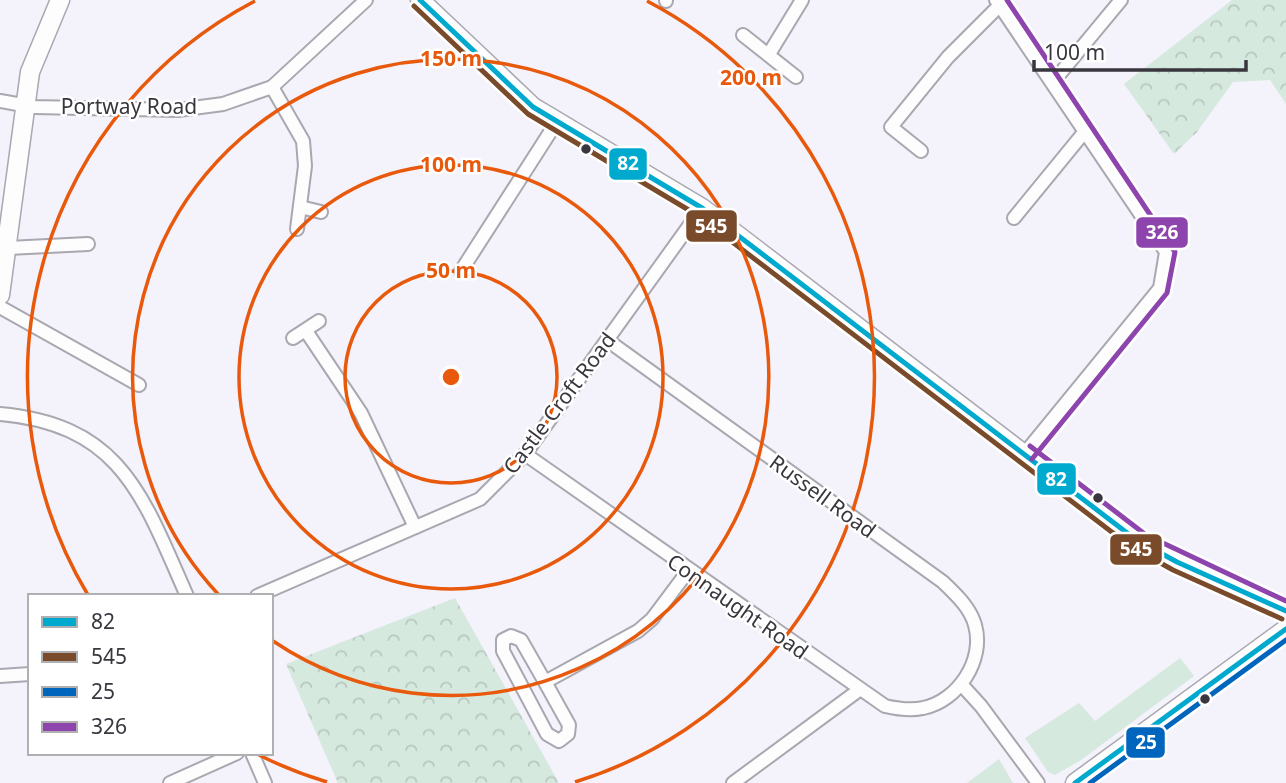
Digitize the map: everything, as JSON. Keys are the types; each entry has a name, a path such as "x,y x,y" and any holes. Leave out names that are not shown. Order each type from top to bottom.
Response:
{"street":[{"path":"0,295 24,105 38,48 60,0"},
{"name":"Portway Road","path":"0,101 24,105 178,110 223,104 272,87 366,0"},
{"path":"420,0 533,107 702,208 1141,543 1286,611"},
{"path":"769,54 802,0"},
{"path":"1053,82 1121,0"},
{"path":"921,151 891,127 948,57 998,3 1166,252 1164,277 1160,288 1025,453"},
{"path":"743,35 796,77"},
{"path":"272,87 303,141 304,166 297,229"},
{"path":"461,271 556,123"},
{"path":"1014,218 1086,130"},
{"path":"300,207 321,212"},
{"name":"Castle Croft Road","path":"262,594 480,499 525,454 702,208"},
{"path":"8,248 88,244"},
{"path":"0,307 139,385"},
{"path":"293,338 319,321"},
{"path":"306,331 361,413 415,527"},
{"name":"Russell Road","path":"607,340 943,582 969,608 975,625 975,655 971,671 961,684"},
{"path":"0,414 57,424 99,447 114,461 140,494 186,594"},
{"name":"Connaught Road","path":"525,454 688,571 885,706 902,710 924,708 945,699 961,684"},
{"path":"545,682 638,631 652,619 688,571"},
{"path":"1075,783 1286,629"},
{"path":"511,636 521,640 545,682 569,725 568,733 559,741 547,734 503,651 501,646 506,638 511,636"},
{"path":"0,676 28,674"},
{"path":"961,684 981,706 1038,783"},
{"path":"733,783 859,690"},
{"path":"170,783 233,755"},
{"path":"253,755 265,783"}],"green space":[{"path":"1232,0 1286,0 1286,104 1270,80 1233,82 1197,132 1174,154 1124,84"},
{"path":"455,598 559,783 338,783 286,664"},
{"path":"1180,658 1194,676 1081,760 1055,775 1048,772 1025,738 1079,703 1095,721"},
{"path":"999,759 1013,783 967,783"}],"transit line":[{"name":"82","path":"420,0 533,107 702,208 1135,539 1177,562 1286,611"},
{"name":"326","path":"1007,0 1175,252 1167,293 1032,459"},
{"name":"545","path":"414,6 528,114 697,215 1130,546 1173,570 1282,619"},
{"name":"326","path":"1030,446 1146,535 1286,601"},
{"name":"82","path":"1075,783 1286,629"},
{"name":"25","path":"1090,783 1286,640"}]}
